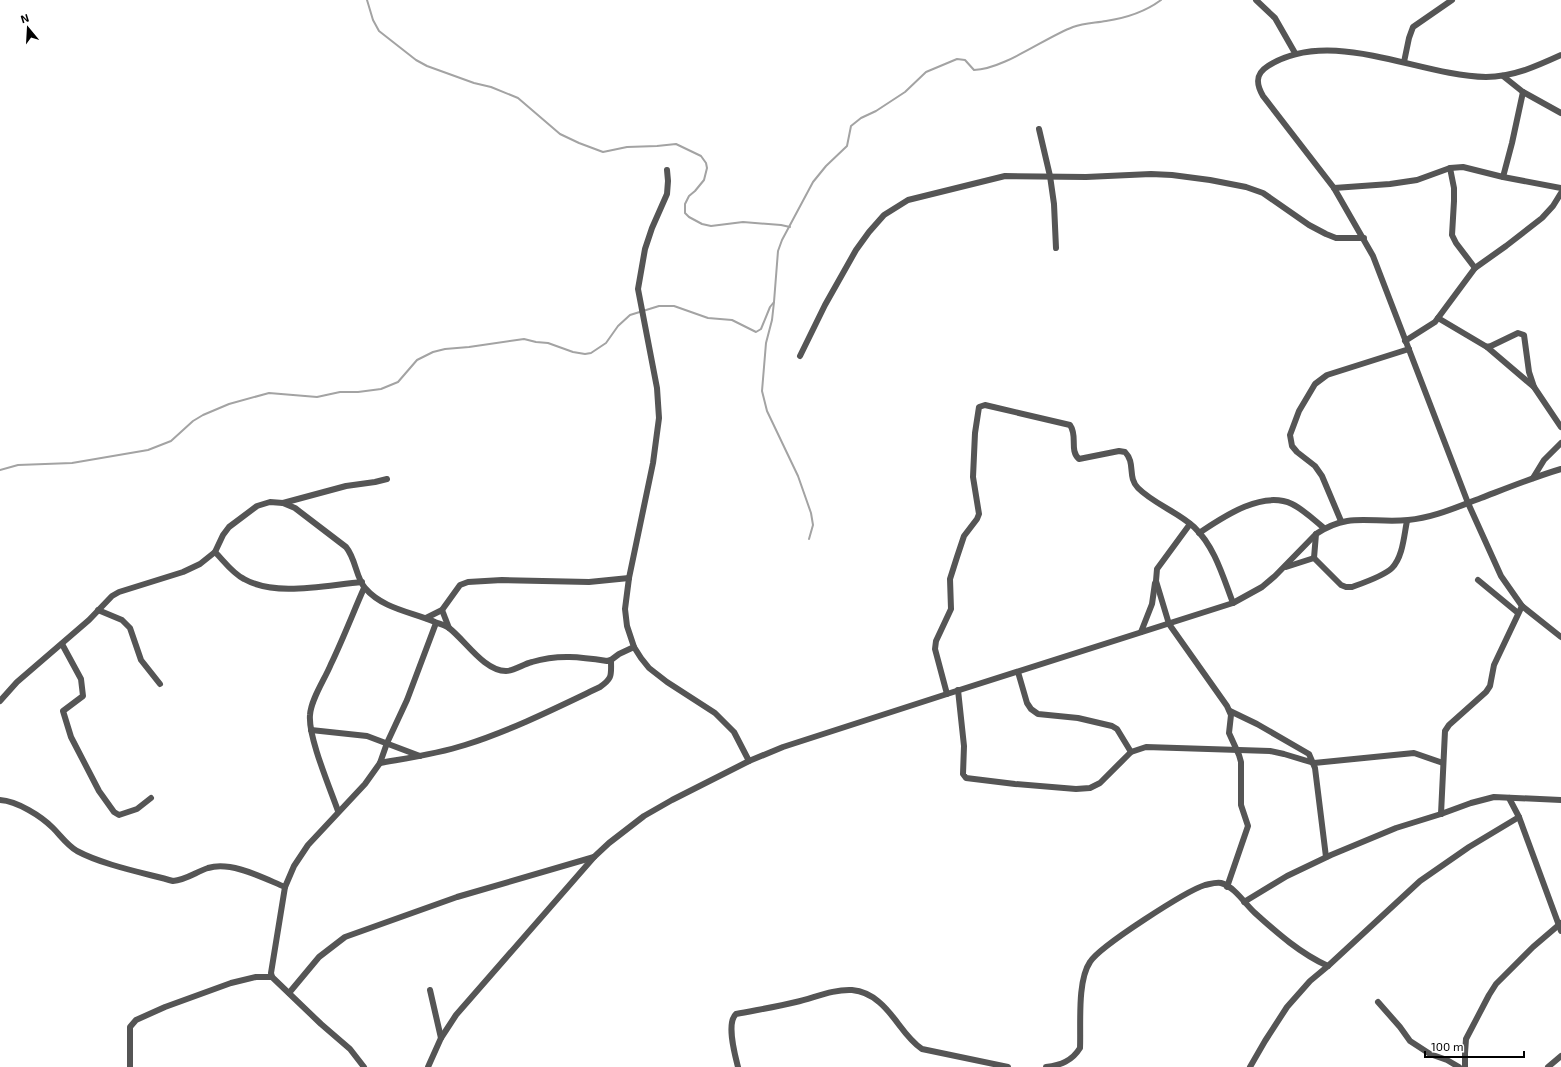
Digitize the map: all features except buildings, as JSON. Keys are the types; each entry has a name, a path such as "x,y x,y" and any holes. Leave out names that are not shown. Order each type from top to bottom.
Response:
{"street":[{"path":"1256,0 1275,18 1295,53"},
{"path":"1404,62 1413,27 1452,0"},
{"path":"1561,55 1520,72 1503,76 1473,76 1333,50 1314,50 1295,53 1273,63 1262,70 1258,76 1257,82 1259,89 1334,188 1373,256 1468,503 1501,576 1522,606 1561,637"},
{"path":"1503,76 1523,92 1561,113"},
{"path":"1503,178 1523,92"},
{"path":"1039,129 1050,176 1054,204 1056,248"},
{"path":"1334,188 1417,180 1450,168 1463,167 1503,178 1561,188"},
{"path":"1450,168 1454,188 1452,235 1456,243 1475,268"},
{"path":"667,170 667,194 644,249 639,282 640,299 657,388 658,418 653,463 629,578 625,609 627,626 634,647 641,658 658,676 719,717 734,732 749,761"},
{"path":"800,356 825,305 856,250 884,215 896,206 920,196 1005,176 1086,177 1151,174 1172,175 1217,181 1246,187 1263,193 1309,225 1336,238 1364,238"},
{"path":"1405,341 1435,322 1475,268 1542,218 1553,206 1561,193"},
{"path":"1438,318 1487,347 1534,387 1561,427"},
{"path":"1487,347 1518,333 1524,335 1529,372 1534,387"},
{"path":"1341,521 1322,476 1315,466 1296,452 1292,446 1290,435 1299,411 1315,384 1327,375 1408,349"},
{"path":"947,694 935,649 936,641 952,610 950,579 957,557 964,536 979,514 973,478 974,440 979,407 982,405 1070,425 1074,430 1074,451 1079,459 1119,451 1125,452 1131,460 1132,478 1138,488 1190,524 1211,547 1233,603"},
{"path":"1533,478 1544,460 1561,443"},
{"path":"428,1067 441,1038 471,996 594,857 609,843 644,816 672,800 749,761 783,747 1233,603 1262,587 1284,568 1316,534 1324,528 1341,521 1352,519 1406,520 1443,513 1533,478 1561,469"},
{"path":"283,503 346,486 387,479"},
{"path":"1199,533 1239,509 1276,499 1292,504 1324,528"},
{"path":"0,701 17,682 62,644 112,596 119,592 183,572 200,564 214,552 223,535 229,528 257,506 270,502 283,503 295,508 346,547 350,553 363,585 375,597 395,609 426,618 449,628"},
{"path":"1316,534 1314,558 1341,585 1352,587 1392,569 1397,562 1406,520"},
{"path":"1141,632 1152,604 1157,569 1190,524"},
{"path":"214,552 234,572 258,586 291,589 363,585"},
{"path":"1284,568 1310,558 1314,558"},
{"path":"426,618 442,610 460,585 468,582 502,580 589,582 629,578"},
{"path":"1478,580 1518,613"},
{"path":"1156,581 1169,624 1232,716 1229,733 1241,762 1241,805 1248,826 1227,887"},
{"path":"338,812 311,730 310,714 311,706 331,664 363,585"},
{"path":"1440,814 1445,731 1449,725 1486,692 1490,686 1494,665 1522,606"},
{"path":"98,610 122,620 130,628 141,660 160,684"},
{"path":"442,610 449,628 463,642 492,667 506,671 531,662 570,656 606,661 611,660 619,654 634,647"},
{"path":"364,1067 350,1049 272,977 271,972 285,887 300,856 338,812 365,784 380,763 387,743 407,700 436,623"},
{"path":"62,644 81,679 83,696 63,712 71,737 100,791 114,812 119,815 137,809 151,798"},
{"path":"380,763 464,746 514,728 608,682 611,676 611,660"},
{"path":"1018,672 1027,703 1031,709 1038,714 1078,718 1112,726 1117,729 1131,752"},
{"path":"958,690 964,746 963,774 966,778 1015,784 1090,788 1100,783 1131,752 1146,747 1270,752 1284,754 1314,763 1414,753 1442,763"},
{"path":"1230,711 1299,747 1309,754 1314,763 1326,856"},
{"path":"311,730 358,734 387,743 420,756"},
{"path":"1244,902 1287,876 1326,856 1390,830 1487,798 1561,800"},
{"path":"1509,798 1519,817 1561,931"},
{"path":"0,800 18,804 53,828 61,838 76,850 96,859 173,881 182,880 209,868 222,866 234,868 285,887"},
{"path":"1250,1067 1287,1008 1310,981 1420,881 1469,847 1519,817"},
{"path":"289,993 319,957 344,937 457,897 594,857"},
{"path":"1046,1067 1068,1061 1075,1056 1080,1048 1082,980 1089,962 1100,950 1179,898 1199,888 1213,884 1221,884 1227,887 1254,912 1310,958 1328,966"},
{"path":"1465,1067 1464,1053 1466,1039 1488,995 1496,984 1533,947 1559,924"},
{"path":"130,1067 130,1027 136,1020 165,1007 231,983 256,977 272,977"},
{"path":"430,990 441,1038"},
{"path":"738,1067 732,1031 733,1017 736,1014 785,1005 834,992 851,990 865,993 880,1003 892,1015 914,1044 922,1049 1008,1067"},
{"path":"1378,1002 1410,1041 1430,1054 1448,1060 1459,1067"},
{"path":"1548,1067 1561,1056"}],"waterway":[{"path":"367,0 373,20 379,31 416,60 427,66 474,83 491,87 518,98 560,134 579,143 603,152 627,147 676,144 701,156 706,163 707,168 704,180 689,196 685,204 685,213 702,224 711,226 743,222 790,227"},
{"path":"0,470 18,465 72,463 148,450 171,441 193,421 203,415 229,404 269,393 317,397 340,392 358,392 381,389 398,382 417,360 433,352 445,349 524,339 548,343 573,352 585,354 591,353 606,343 618,326 630,315 659,306 674,306 708,318 732,320 756,332 761,329 770,307 774,302 778,251 782,240 813,182 826,166 847,146 851,126 861,118 876,111 905,92 926,72 957,59 965,60 974,70 986,68 1011,59 1073,27 1128,16 1142,11 1161,0"},
{"path":"774,302 772,320 766,343 762,391 767,411 798,476 811,513 813,525 809,539"}]}
